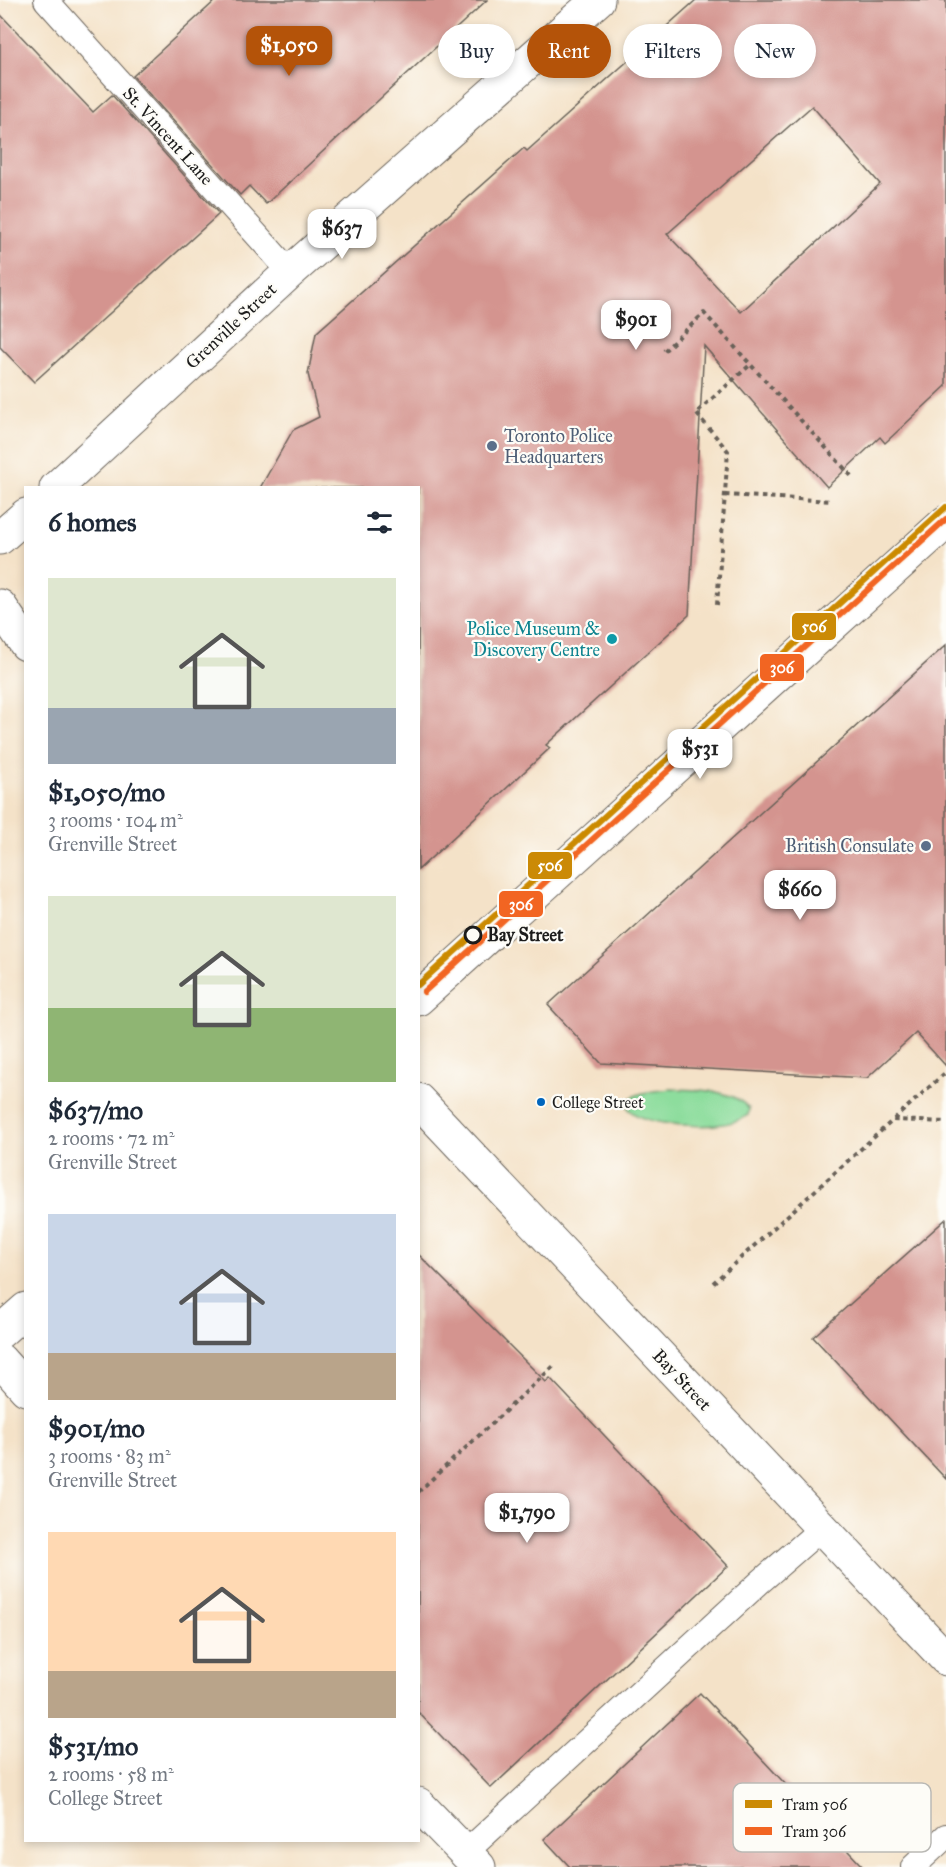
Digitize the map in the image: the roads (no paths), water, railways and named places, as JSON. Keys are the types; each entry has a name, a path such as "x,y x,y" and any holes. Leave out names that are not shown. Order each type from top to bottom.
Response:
{"main road":[{"name":"Grenville Street","path":"58,486 290,272 598,0"},
{"path":"0,538 24,517"},
{"path":"420,997 946,522"},
{"path":"0,606 24,641"},
{"name":"Bay Street","path":"420,1102 946,1659"},
{"path":"0,1332 24,1311"},
{"path":"0,1360 24,1387"},
{"path":"420,1806 472,1860"}],"lane":[{"name":"St. Vincent Lane","path":"46,0 290,272"},
{"path":"472,1860 760,1582 822,1528"},
{"path":"931,1850 946,1836"},
{"path":"913,1867 929,1852"}],"tram line":[{"name":"506","path":"420,983 946,507"},
{"name":"306","path":"424,992 946,519"}],"place":[{"name":"Toronto Police Headquarters","path":"492,446"},
{"name":"Police Museum & Discovery Centre","path":"612,639"},
{"name":"British Consulate","path":"926,846"},
{"name":"Bay Street","path":"473,935"},
{"name":"College Street","path":"541,1102"}]}
